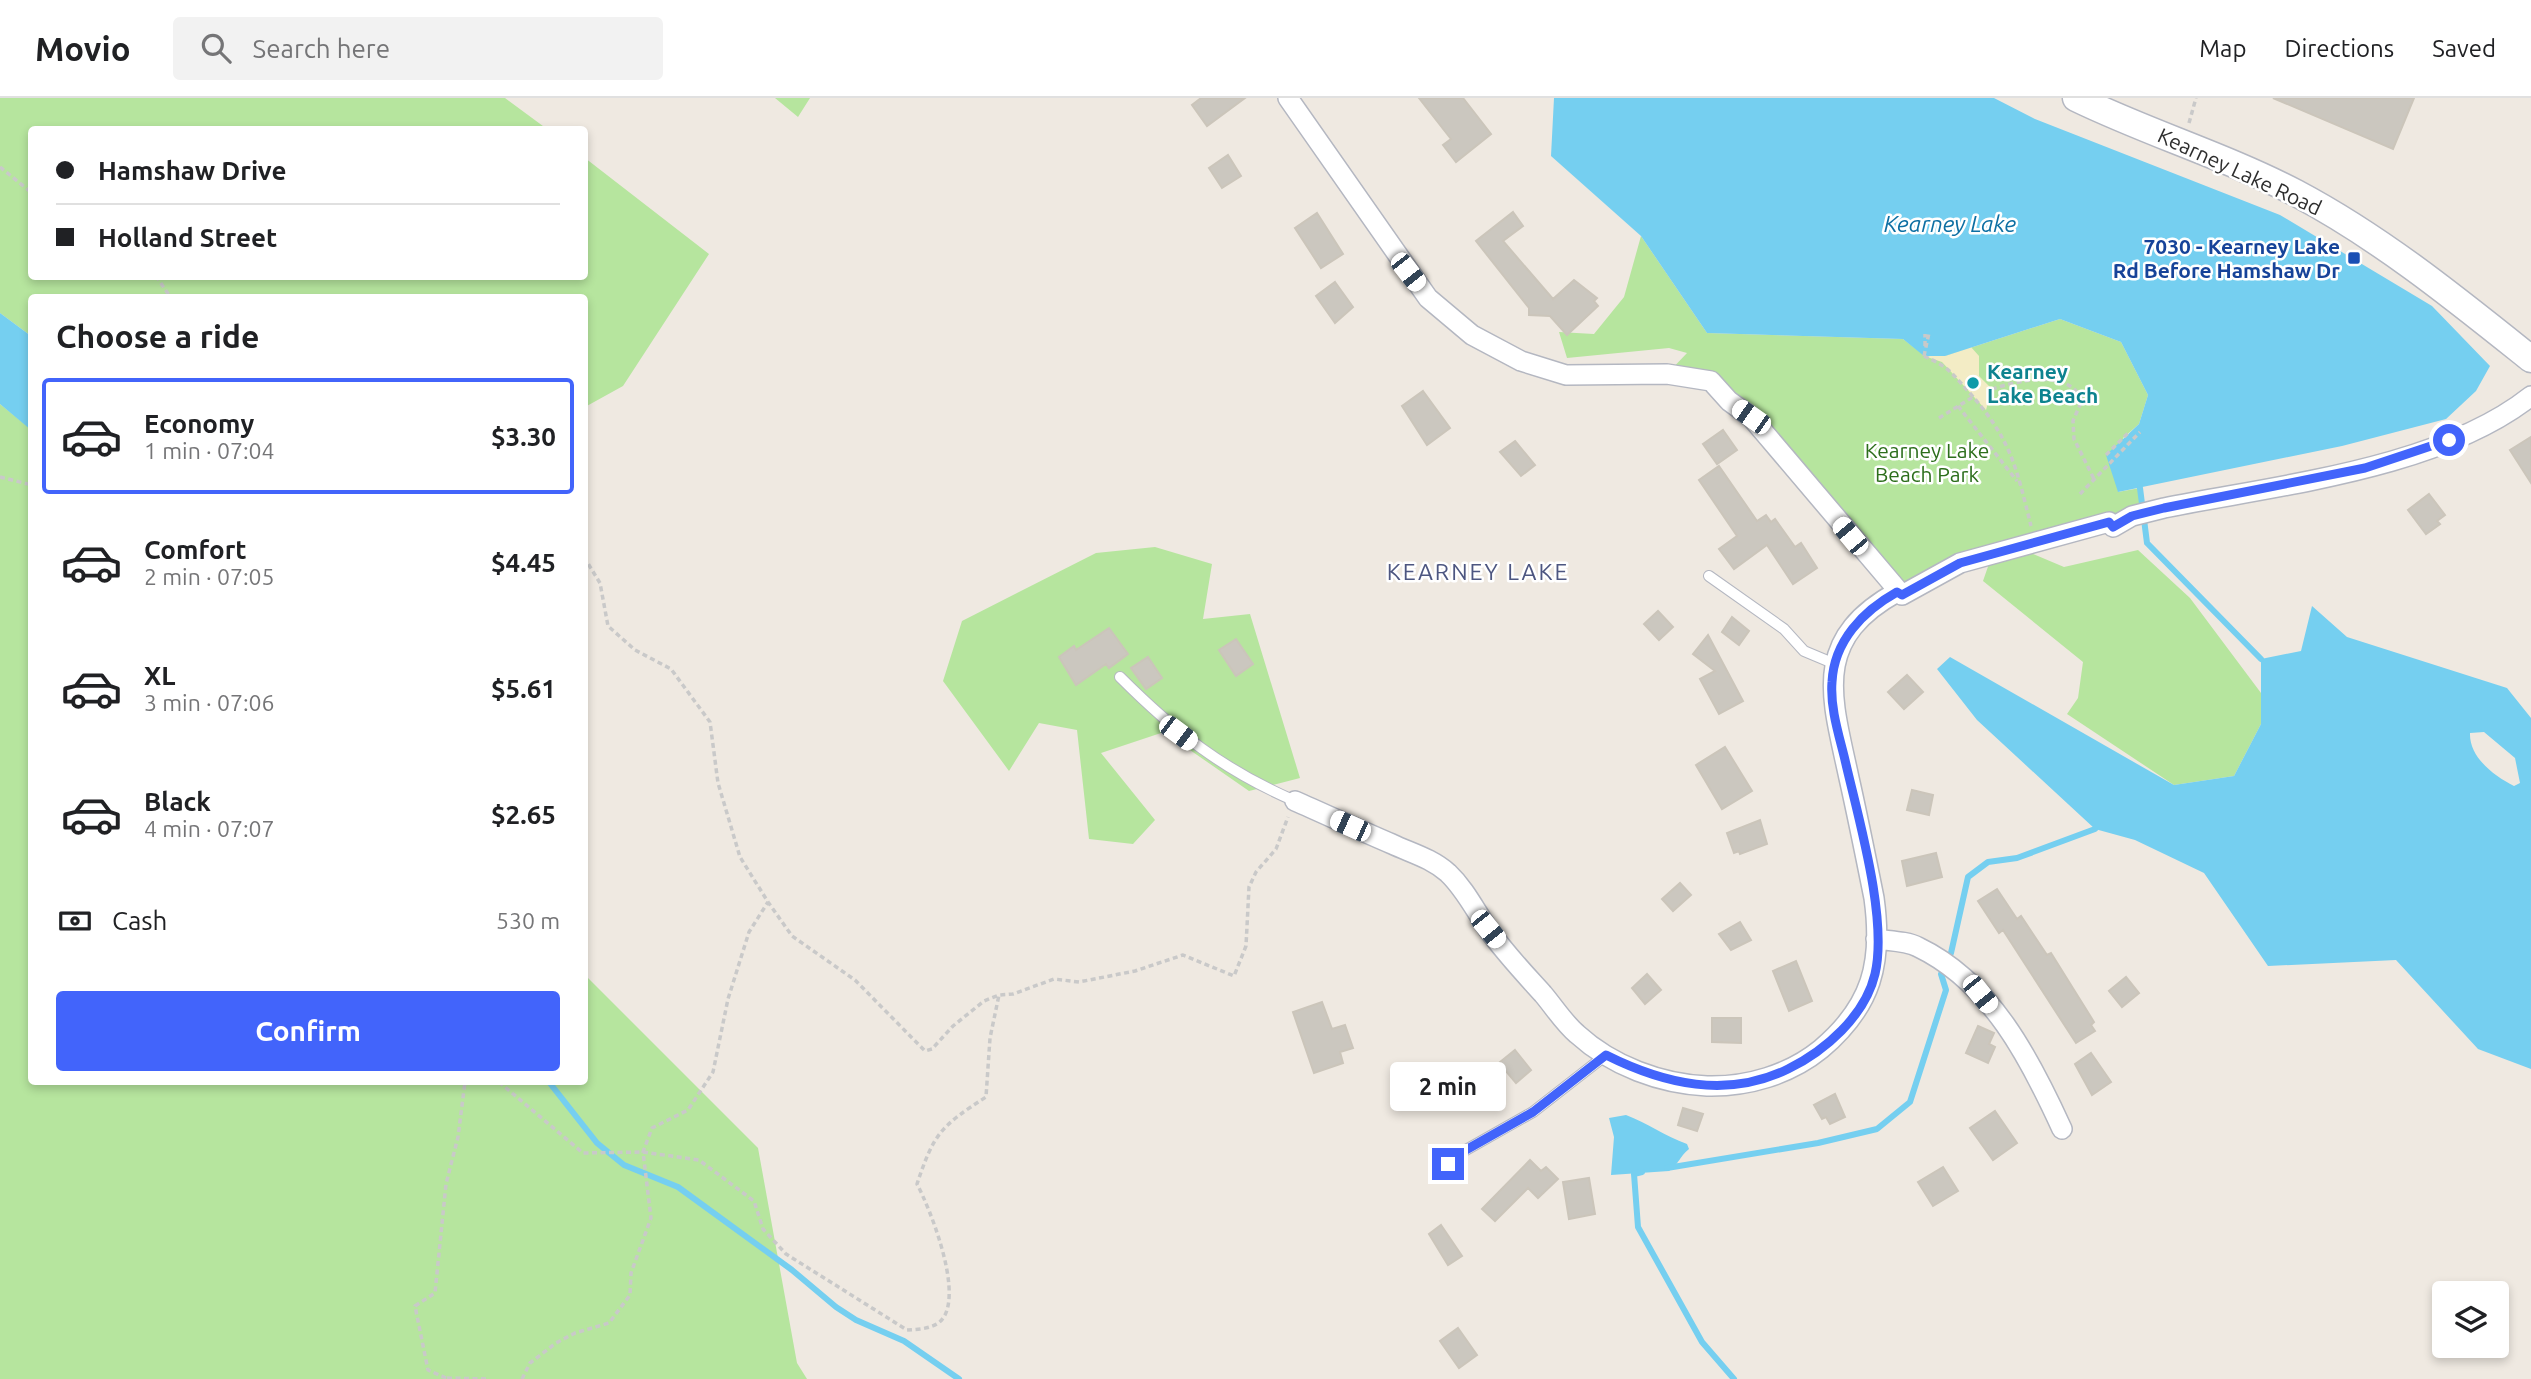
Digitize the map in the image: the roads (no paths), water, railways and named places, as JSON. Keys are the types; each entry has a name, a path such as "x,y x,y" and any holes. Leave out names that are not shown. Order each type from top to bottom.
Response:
{"main road":[{"name":"Kearney Lake Road","path":"2076,98 2219,157 2297,194 2376,240 2531,359"}],"street":[{"path":"1288,98 1408,272 1450,318 1496,349 1566,374 1667,374 1711,381 1729,401 1751,417 1902,595"},
{"path":"1902,595 1960,563 1987,554 2035,544 2109,522 2113,527 2132,516 2365,468 2430,449 2489,423 2531,397"},
{"path":"1295,801 1422,856 1443,869 1460,887 1488,929 1571,1029 1606,1055 1644,1073 1679,1084 1734,1085 1785,1071 1831,1041 1854,1014 1875,974 1874,898 1832,704 1835,664 1848,635 1861,617 1897,592 1902,595"},
{"path":"1876,939 1916,946 1944,963 1980,994 2004,1023 2035,1069 2062,1129"}],"lane":[{"path":"1709,576 1784,629 1804,652 1835,664"},
{"path":"1120,677 1157,715 1200,750 1247,779 1295,801"},
{"path":"1448,1164 1457,1155 1533,1112 1606,1055"}],"water":[{"name":"Kearney Lake","path":"1554,98 1994,98 2035,119 2280,215 2432,306 2490,366 2476,391 2446,419 2342,446 2118,492 2106,455 2139,424 2148,395 2121,342 2060,319 1945,356 1924,356 1903,339 1707,333 1641,236 1551,156"},
{"path":"0,313 28,334 28,427 0,404"},
{"path":"2312,606 2347,637 2507,688 2531,718 2531,1069 2478,1049 2396,960 2268,966 2204,873 2135,840 2095,829 1977,720 1937,669 1950,657 2174,785 2234,776 2261,724 2261,659 2301,651","holes":["2484,732 2515,758 2520,783 2514,786 2491,771 2478,758 2470,733"]},
{"path":"1626,1115 1687,1144 1689,1149 1669,1171 1611,1175 1614,1137 1609,1118"}],"waterway":[{"path":"2140,488 2147,543 2261,659"},
{"path":"1667,1168 1818,1143 1877,1129 1910,1102 1946,990 1941,974 1951,953 1968,877 1988,862 2017,858 2095,829"},
{"path":"551,1085 597,1143 624,1165 678,1187 792,1270 836,1307 856,1320 904,1341 959,1379"},
{"path":"1642,1172 1634,1174 1638,1227 1702,1342 1734,1379"}],"place":[{"name":"7030 - Kearney Lake Rd Before Hamshaw Dr","path":"2354,258"},
{"name":"Kearney Lake Beach","path":"1973,383"}],"district":[{"name":"KEARNEY LAKE","path":"1478,571"}],"park label":[{"name":"Kearney Lake Beach Park","path":"1927,462"}]}
